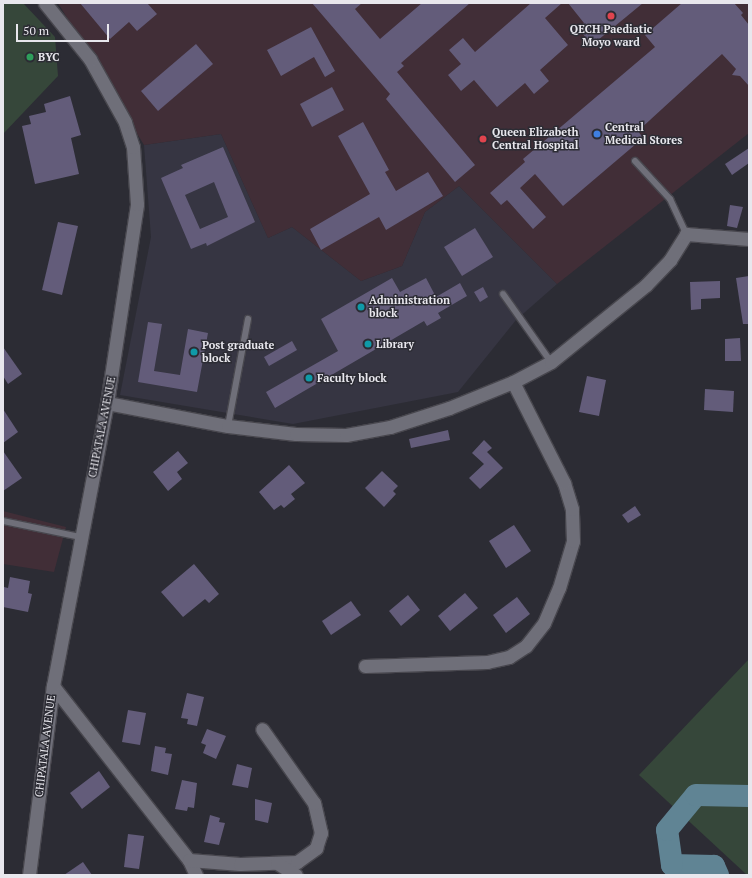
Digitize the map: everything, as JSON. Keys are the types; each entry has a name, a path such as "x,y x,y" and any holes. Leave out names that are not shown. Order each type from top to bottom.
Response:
{"street":[{"name":"CHIPATALA AVENUE","path":"29,875 53,686 80,537 107,404 134,234 137,204 133,147 122,116 90,59 45,3"},
{"path":"107,404 228,426 296,434 346,434 390,427 420,418 513,382 551,362 646,286 670,260 686,234 749,239"},
{"path":"365,666 487,662 509,657 526,646 544,623 559,588 573,541 572,509 564,483 513,382"},
{"path":"53,686 189,860 196,875"},
{"path":"189,860 240,864 297,862 308,857 316,848 321,833 321,822 299,779 262,729"},
{"path":"277,863 296,875"}],"lane":[{"path":"635,161 670,199 686,234"},
{"path":"503,294 551,362"},
{"path":"228,426 248,319"},
{"path":"3,521 80,537"}],"shaded area":[{"name":"Queen Elizabeth Central Hospital","path":"58,3 749,3 749,133 557,284 459,186 425,212 402,266 361,281 292,227 268,238 221,134 144,145"},
{"path":"221,134 268,238 292,227 361,281 402,266 425,212 459,186 557,284 516,320 458,392 293,424 120,395 151,237 144,145"},
{"path":"3,511 66,527 54,572 3,564"}],"green space":[{"name":"BYC","path":"3,3 23,3 55,37 58,76 3,134"},
{"path":"749,659 749,875 747,875 639,775"}],"building":[{"path":"80,3 147,3 157,14 137,31 129,22 110,39"},
{"path":"312,3 362,3 355,9 380,39 422,3 470,3 401,63 404,66 397,72 475,165 455,182 386,99 390,94"},
{"path":"531,3 562,3 545,18 568,45 540,70 549,81 534,94 525,83 497,107 474,80 461,91 448,75 461,64 449,50 463,38 475,52"},
{"name":"QECH Paediatic Moyo ward","path":"568,3 643,3 592,45 578,28 584,23"},
{"path":"682,3 734,3 743,13 741,15 749,25 749,86 740,76 732,75 736,69 722,54 638,131 643,138 563,206 535,174 520,188 546,217 533,229 507,200 501,205 490,193 525,162 523,159 655,47 645,35"},
{"path":"311,27 335,71 325,77 314,57 281,76 267,50"},
{"path":"196,44 213,64 158,111 141,91"},
{"path":"332,87 344,110 312,127 300,104"},
{"path":"70,96 81,135 71,138 79,174 35,184 22,126 31,124 29,116 46,112 44,104"},
{"path":"363,122 389,170 385,172 396,191 428,172 443,196 386,230 379,217 321,250 310,229 370,194 338,136"},
{"path":"223,147 255,222 207,246 206,243 191,249 161,178 183,168 181,165","holes":["214,182 228,217 200,229 185,195"]},
{"path":"749,148 749,163 732,175 725,164"},
{"path":"730,205 743,207 737,228 727,226"},
{"path":"58,222 78,226 62,295 42,290"},
{"path":"475,228 493,257 462,276 444,247"},
{"path":"749,276 749,324 743,324 736,278"},
{"path":"392,278 400,292 426,278 436,297 460,283 467,296 438,313 441,318 427,326 424,321 275,408 266,392 338,351 321,319"},
{"path":"720,281 720,298 701,299 701,309 691,310 690,282"},
{"path":"483,287 488,297 480,302 474,292"},
{"name":"Post graduate block","path":"148,322 162,324 154,371 180,375 188,329 208,333 197,392 138,382"},
{"path":"740,338 741,361 725,361 725,339"},
{"path":"292,341 297,350 269,366 264,357"},
{"path":"3,347 22,374 8,384 3,376"},
{"path":"587,376 606,380 599,416 579,412"},
{"path":"705,389 734,391 733,412 704,410"},
{"path":"3,409 18,432 3,443"},
{"path":"448,430 450,440 411,448 409,439"},
{"path":"484,440 492,448 487,452 503,468 480,489 469,478 484,464 472,453"},
{"path":"3,451 22,478 3,491"},
{"path":"178,451 188,463 177,472 182,479 168,491 153,472"},
{"path":"289,465 305,483 291,494 295,499 284,508 281,505 274,510 259,492"},
{"path":"382,471 398,486 393,491 396,494 384,507 365,488"},
{"path":"635,506 641,515 628,523 622,515"},
{"path":"514,525 531,551 506,568 489,541"},
{"path":"194,564 219,594 209,603 205,599 183,617 161,592"},
{"path":"10,577 30,581 28,593 32,594 28,612 3,607 4,587 8,588"},
{"path":"465,593 478,608 450,631 438,616"},
{"path":"408,595 420,610 401,626 389,611"},
{"path":"517,597 530,614 506,633 493,615"},
{"path":"351,601 361,615 331,635 322,621"},
{"path":"187,693 204,697 197,726 187,724 188,719 181,718"},
{"path":"128,710 146,713 140,745 122,742"},
{"path":"207,729 226,736 216,759 203,753 206,745 201,743"},
{"path":"155,746 166,748 165,753 172,754 168,775 151,771"},
{"path":"237,764 252,768 248,788 232,785"},
{"path":"99,771 110,787 82,809 70,793"},
{"path":"182,780 197,783 194,808 188,807 187,811 175,809"},
{"path":"255,799 272,803 268,823 255,820"},
{"path":"210,815 220,818 219,822 225,823 219,845 204,842"},
{"path":"128,834 144,836 139,869 124,867"},
{"path":"83,862 92,875 64,875"}],"waterway":[{"path":"718,875 714,866 672,865 667,830 696,795 749,796"}],"place":[{"name":"QECH Paediatic Moyo ward","path":"611,16"},
{"name":"BYC","path":"30,57"},
{"name":"Central Medical Stores","path":"597,134"},
{"name":"Queen Elizabeth Central Hospital","path":"483,139"},
{"name":"Administration block","path":"361,307"},
{"name":"Library","path":"368,344"},
{"name":"Post graduate block","path":"194,352"},
{"name":"Faculty block","path":"309,378"}]}
